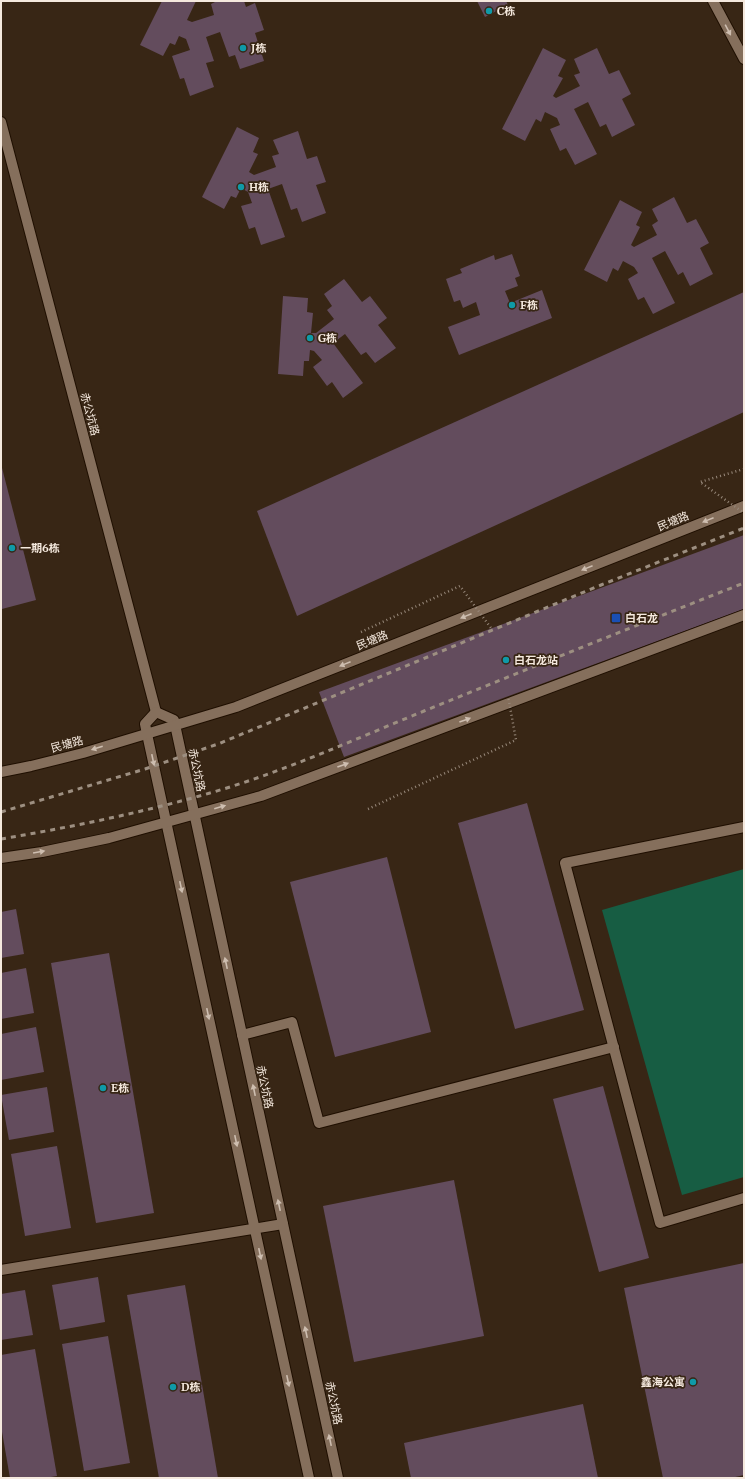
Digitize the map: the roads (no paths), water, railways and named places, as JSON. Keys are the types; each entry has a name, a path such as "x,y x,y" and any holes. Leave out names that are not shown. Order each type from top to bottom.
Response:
{"street":[{"path":"713,1 744,59"},
{"name":"赤公坑路","path":"1,122 156,712"},
{"name":"民塘路","path":"1,772 83,753 236,707 744,506"},
{"path":"1,858 42,852 109,838 261,796 744,615"},
{"path":"175,725 174,720 156,712 145,724 309,1478"},
{"name":"赤公坑路","path":"175,725 338,1478"},
{"path":"744,827 565,863 660,1223 744,1198"},
{"path":"242,1035 292,1022 319,1123 614,1047"},
{"path":"1,1270 283,1224"}],"railway":[{"path":"1,812 145,769 218,744 601,585 744,528"},
{"path":"1,839 132,813 237,785 318,755 744,583"}],"place":[{"name":"C栋","path":"489,11"},
{"name":"J栋","path":"243,48"},
{"name":"H栋","path":"241,187"},
{"name":"F栋","path":"512,305"},
{"name":"G栋","path":"310,338"},
{"name":"一期6栋","path":"12,548"},
{"name":"白石龙","path":"616,618"},
{"name":"白石龙站","path":"506,660"},
{"name":"E栋","path":"103,1088"},
{"name":"鑫海公寓","path":"693,1382"},
{"name":"D栋","path":"173,1387"}]}
